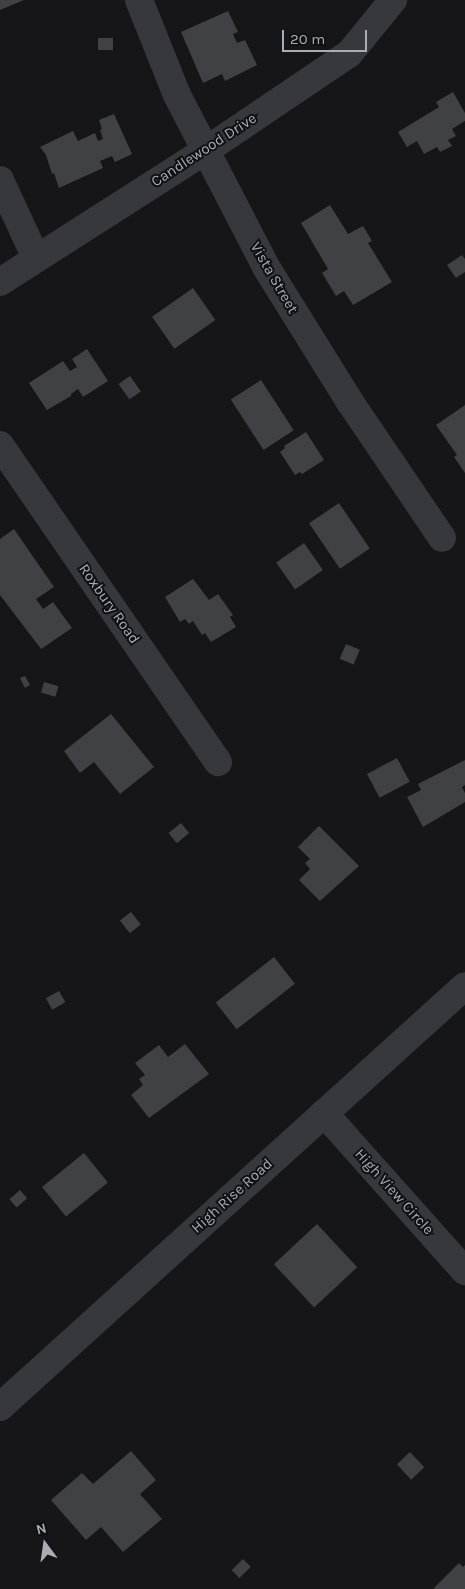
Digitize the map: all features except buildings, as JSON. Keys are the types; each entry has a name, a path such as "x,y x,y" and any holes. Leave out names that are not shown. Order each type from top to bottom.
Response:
{"street":[{"name":"Vista Street","path":"139,0 177,95 266,267 350,402 442,538"},
{"name":"Candlewood Drive","path":"0,282 205,151 349,54 393,0"},
{"path":"0,180 36,258"},
{"name":"Roxbury Road","path":"0,445 218,762"},
{"name":"High Rise Road","path":"0,1407 465,986"},
{"name":"High View Circle","path":"324,1113 465,1272"}]}
